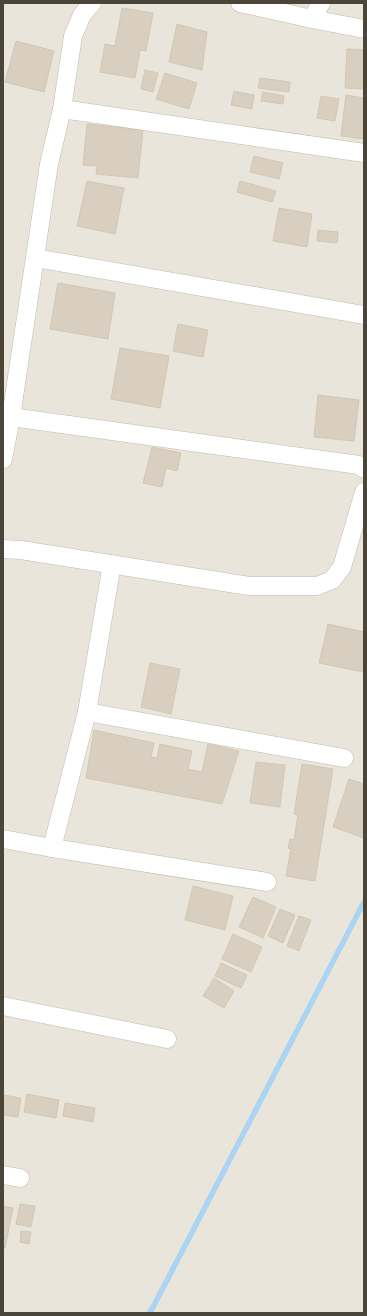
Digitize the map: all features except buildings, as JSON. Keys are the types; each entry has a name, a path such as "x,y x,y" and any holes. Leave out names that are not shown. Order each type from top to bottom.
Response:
{"street":[{"path":"3,460 11,417 49,164 62,109 73,36 82,15 92,3"},
{"path":"240,3 364,29"},
{"path":"312,19 321,3"},
{"path":"62,109 364,153"},
{"path":"35,258 364,315"},
{"path":"11,417 359,465 364,469"},
{"path":"3,549 21,550 249,586 317,586 332,580 342,567 364,492"},
{"path":"52,848 87,712 112,564"},
{"path":"87,712 344,758"},
{"path":"3,838 52,848 267,882"},
{"path":"3,1006 167,1039"}],"shaded area":[{"path":"3,3 364,3 364,1313 3,1313"}],"waterway":[{"path":"149,1313 364,902"}]}
